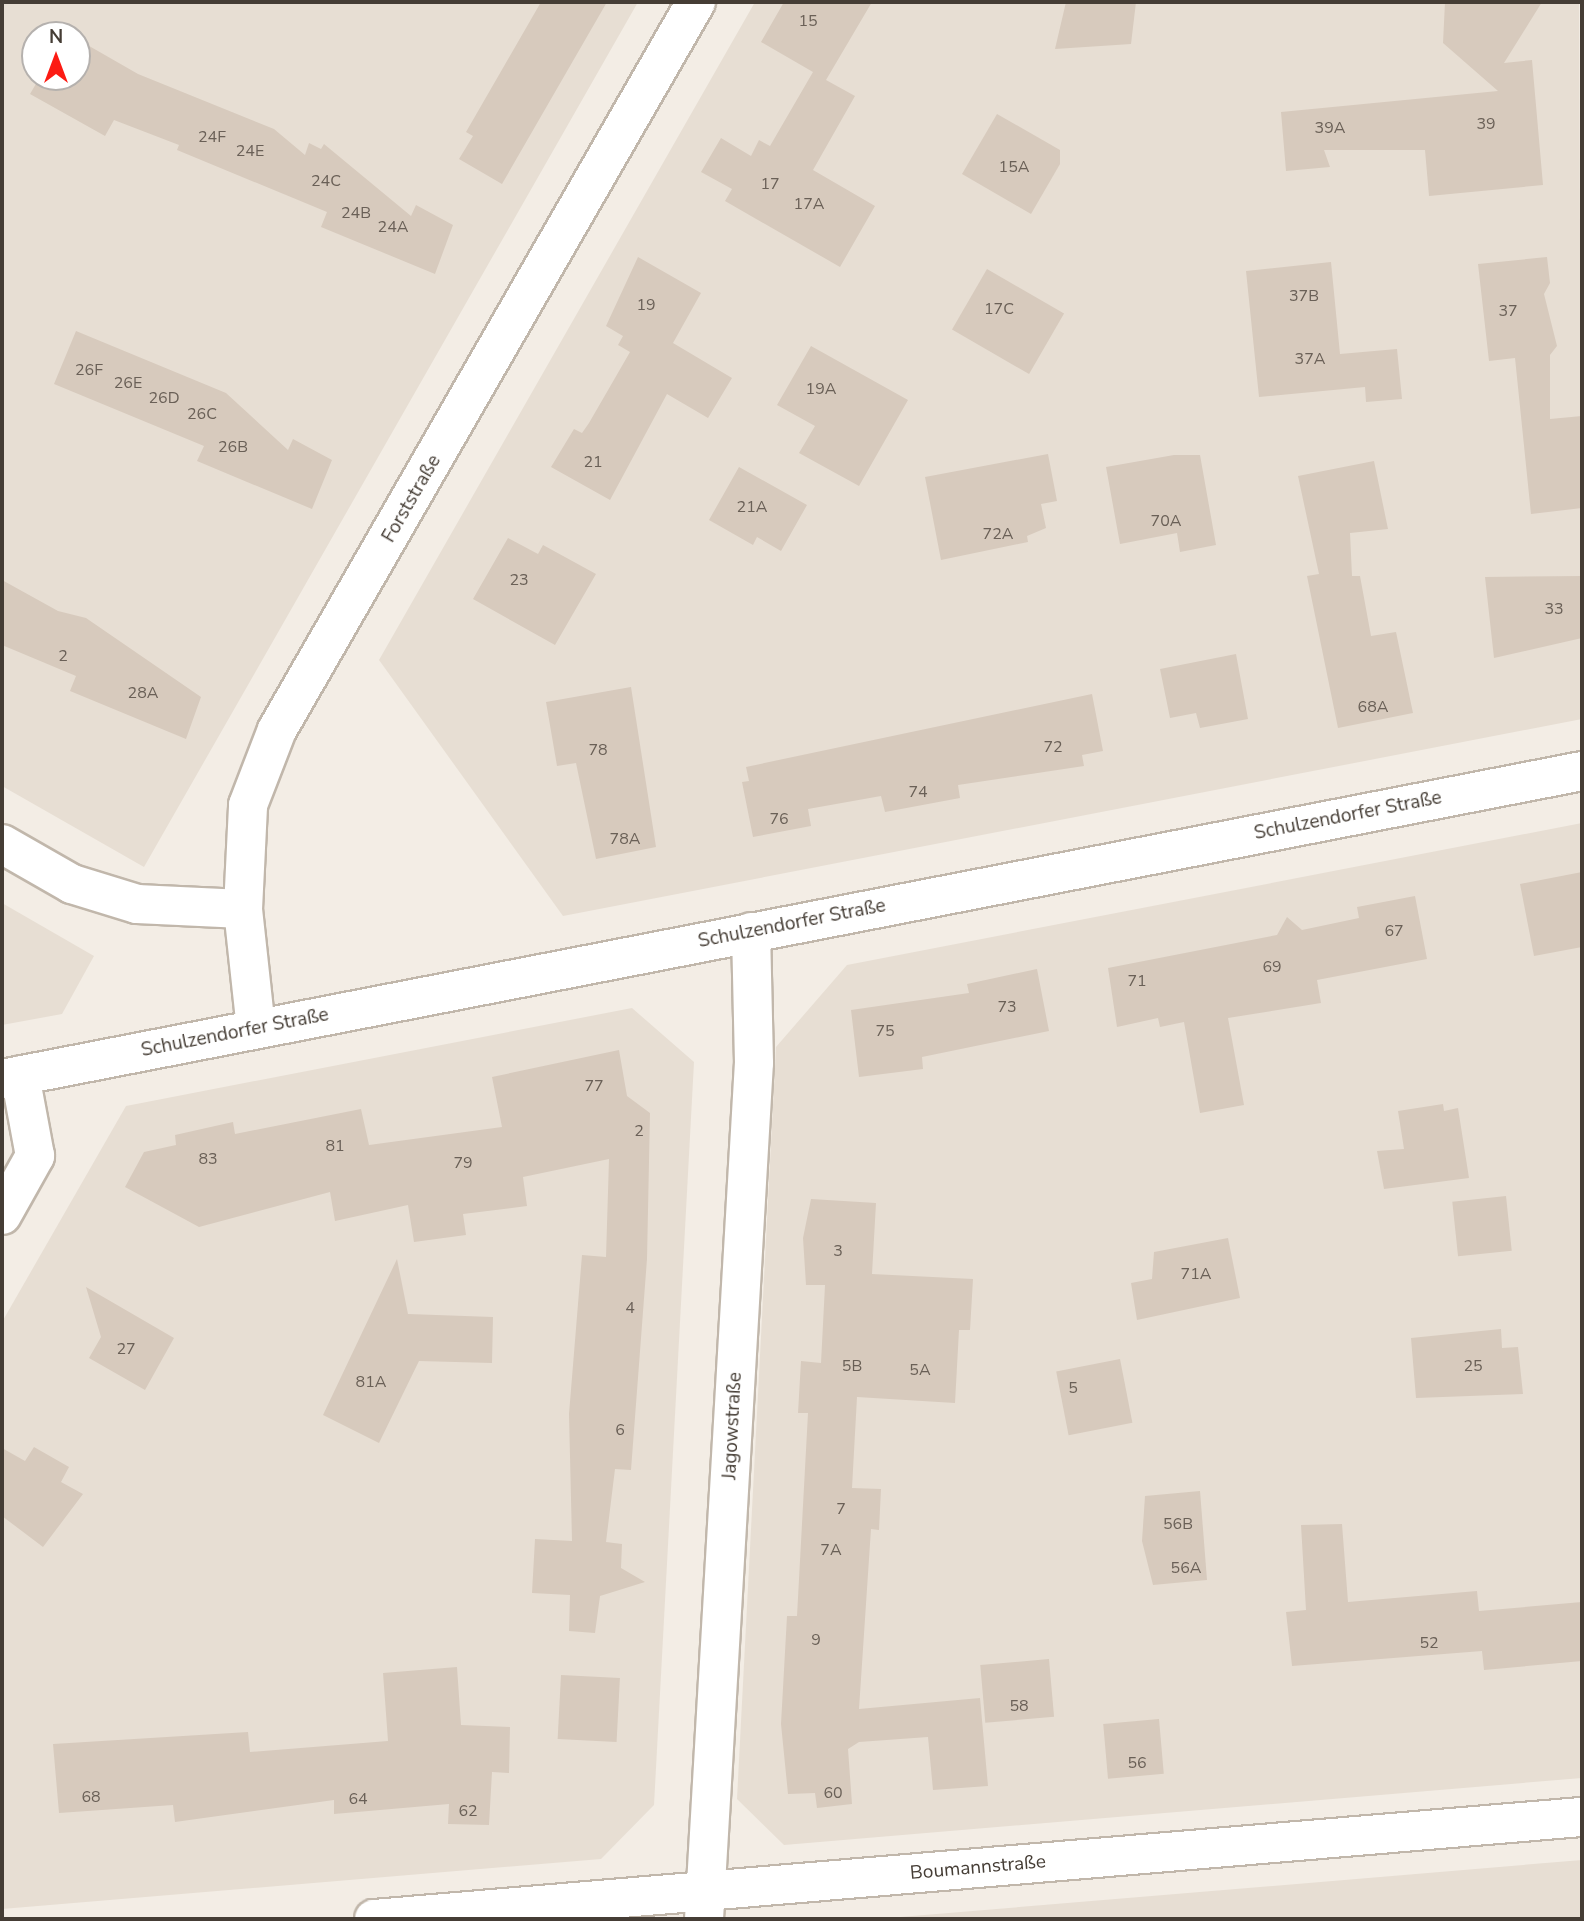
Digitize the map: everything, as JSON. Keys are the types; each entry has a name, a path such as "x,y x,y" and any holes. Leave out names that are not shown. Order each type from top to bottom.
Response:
{"street":[{"name":"Forststraße","path":"256,1029 243,909 248,805 277,730 696,2"},
{"name":"Schulzendorfer Straße","path":"11,1077 1582,771"},
{"path":"2,844 72,884 137,904 243,909"},
{"name":"Jagowstraße","path":"705,1905 754,1074 751,932"},
{"path":"2,1214 35,1156 11,1077"},
{"name":"Boumannstraße","path":"374,1919 705,1905 1582,1817"}],"shaded area":[{"path":"2,2 638,2 144,867 2,786"},
{"path":"755,2 1579,2 1582,719 563,916 379,660"},
{"path":"1582,823 1582,1778 784,1845 737,1799 776,1047 847,965"},
{"path":"2,903 94,956 62,1014 2,1025"},
{"path":"632,1008 694,1062 654,1805 601,1859 2,1909 2,1322 126,1106"},
{"path":"1582,1860 1582,1919 876,1919 1248,1888"}],"building":[{"path":"541,2 607,2 502,184 459,159 473,136 466,132"},
{"path":"784,2 872,2 826,80 855,96 813,170 875,206 840,267 725,201 732,189 701,172 721,138 751,156 759,140 770,146 813,72 761,42"},
{"path":"1066,2 1136,2 1131,44 1055,49"},
{"path":"1445,2 1542,2 1504,63 1532,60 1543,185 1429,196 1425,150 1324,150 1330,167 1286,171 1281,112 1498,91 1443,43"},
{"path":"91,47 138,74 274,129 305,155 309,143 321,149 324,144 411,216 416,205 453,225 435,274 321,227 327,212 177,150 179,145 114,120 105,136 30,94 32,91 91,91"},
{"path":"997,114 1060,150 1060,164 1031,214 962,174"},
{"path":"638,257 701,293 673,343 732,378 708,418 667,394 610,500 551,467 574,429 582,433 589,423 630,352 618,345 623,336 606,326"},
{"path":"1547,257 1550,283 1544,294 1557,346 1550,355 1550,419 1582,416 1582,508 1531,514 1515,358 1489,361 1478,264"},
{"path":"1331,262 1340,354 1397,349 1402,399 1366,402 1365,387 1259,397 1246,271"},
{"path":"987,269 1064,313 1029,374 952,330"},
{"path":"76,331 226,393 288,450 293,439 332,460 312,509 197,461 204,446 54,384"},
{"path":"811,346 908,400 859,486 799,453 815,426 777,405"},
{"path":"1048,454 1057,501 1041,504 1046,528 1027,536 1028,542 941,560 925,477"},
{"path":"1174,455 1200,455 1216,545 1180,552 1177,533 1120,544 1106,467"},
{"path":"1374,461 1388,529 1350,533 1352,576 1360,576 1371,636 1396,632 1413,713 1338,728 1307,576 1319,574 1298,476"},
{"path":"739,467 807,505 781,551 757,537 753,545 709,520"},
{"path":"508,538 538,554 543,545 596,574 555,645 473,599"},
{"path":"1582,576 1582,638 1494,658 1485,577"},
{"path":"2,580 58,611 86,618 201,697 186,739 70,691 76,676 2,645"},
{"path":"1236,654 1248,719 1200,728 1196,713 1170,718 1160,669"},
{"path":"631,687 656,847 596,859 576,763 557,766 546,702"},
{"path":"1092,694 1103,751 1082,755 1084,766 958,785 960,798 885,812 881,796 808,809 811,826 753,837 742,782 749,781 746,767"},
{"path":"1582,872 1582,947 1534,956 1520,884"},
{"path":"1415,896 1427,959 1317,980 1321,1003 1228,1018 1244,1105 1200,1113 1184,1022 1160,1027 1158,1018 1117,1027 1108,968 1277,935 1287,917 1302,930 1359,918 1357,907"},
{"path":"1037,969 1049,1031 922,1057 923,1069 859,1077 851,1010 969,993 967,984"},
{"path":"619,1050 627,1096 650,1113 647,1259 631,1470 615,1469 606,1542 622,1544 621,1568 645,1582 600,1596 595,1633 569,1631 570,1595 532,1593 535,1539 572,1541 569,1414 582,1255 606,1257 609,1159 523,1177 527,1206 463,1214 466,1235 414,1242 408,1205 335,1221 330,1192 199,1227 125,1187 144,1152 176,1145 175,1135 233,1122 235,1134 361,1109 369,1145 502,1127 492,1077"},
{"path":"1443,1104 1444,1111 1458,1108 1469,1178 1384,1189 1377,1151 1404,1149 1398,1111"},
{"path":"1506,1196 1512,1251 1458,1256 1452,1202"},
{"path":"811,1199 876,1203 872,1274 973,1279 970,1330 959,1330 955,1403 857,1397 852,1488 881,1489 879,1530 871,1529 859,1709 980,1698 988,1786 933,1790 928,1737 859,1742 848,1749 852,1804 817,1808 815,1793 788,1794 781,1724 787,1616 797,1616 808,1413 798,1413 801,1361 821,1363 825,1285 806,1285 803,1238"},
{"path":"1228,1238 1240,1298 1137,1320 1131,1283 1152,1279 1154,1252"},
{"path":"397,1259 408,1314 493,1317 492,1363 419,1361 379,1443 323,1415"},
{"path":"86,1287 174,1338 145,1390 89,1358 101,1337"},
{"path":"1501,1329 1502,1348 1518,1347 1523,1394 1416,1398 1411,1338"},
{"path":"1120,1359 1132,1423 1069,1435 1056,1371"},
{"path":"34,1447 69,1467 61,1482 83,1494 43,1547 2,1516 2,1448 25,1461"},
{"path":"1200,1491 1207,1580 1153,1585 1142,1541 1145,1496"},
{"path":"1342,1524 1348,1602 1477,1591 1479,1611 1582,1602 1582,1661 1484,1670 1482,1651 1292,1666 1286,1612 1306,1610 1301,1525"},
{"path":"1049,1659 1054,1717 985,1723 980,1665"},
{"path":"457,1667 461,1725 510,1727 509,1773 492,1772 489,1825 448,1824 449,1804 334,1814 334,1800 175,1822 173,1805 59,1813 53,1744 248,1732 250,1752 388,1741 383,1673"},
{"path":"561,1675 620,1678 617,1742 558,1739"},
{"path":"1159,1719 1164,1774 1108,1779 1103,1724"}]}
